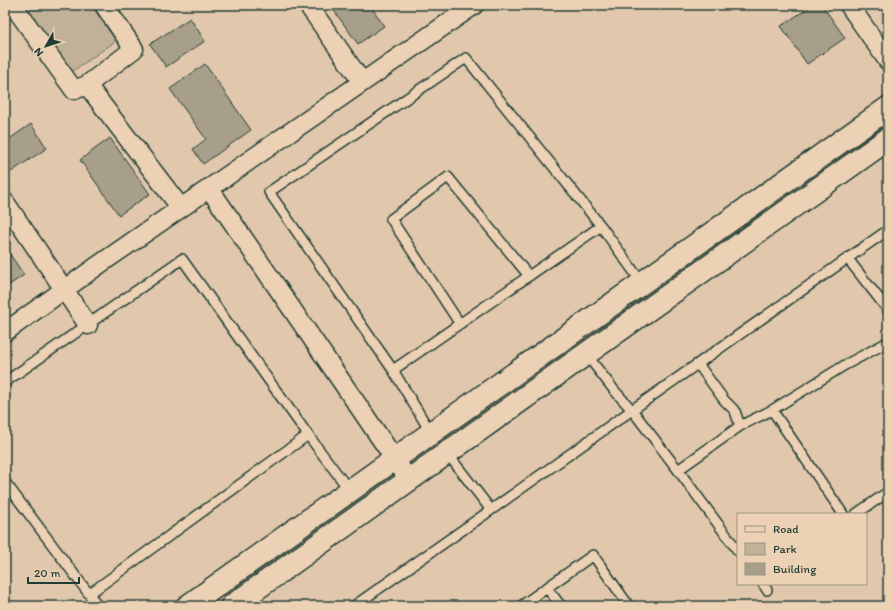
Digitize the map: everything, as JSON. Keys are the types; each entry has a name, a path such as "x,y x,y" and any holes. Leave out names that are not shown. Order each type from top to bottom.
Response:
{"street":[{"path":"13,5 74,90 87,85 134,49 104,5"},
{"path":"308,5 362,82"},
{"path":"5,332 64,289 474,5"},
{"path":"849,5 888,61"},
{"path":"87,85 181,208"},
{"path":"188,606 888,108"},
{"path":"232,606 888,139"},
{"path":"209,188 409,480"},
{"path":"5,202 88,325"}],"lane":[{"path":"431,433 393,370 269,192 466,58 601,226 642,283"},
{"path":"460,324 391,219 448,177 529,276"},
{"path":"393,370 601,226"},
{"path":"354,606 888,230"},
{"path":"5,382 182,259 350,491"},
{"path":"848,259 888,310"},
{"path":"678,470 740,426 772,410 845,365 888,342"},
{"path":"586,354 614,390 632,410 737,550"},
{"path":"698,364 724,400 735,411 740,426"},
{"path":"772,410 842,513"},
{"path":"89,594 308,435"},
{"path":"447,453 491,510"},
{"path":"5,482 98,606"},
{"path":"857,513 888,492"},
{"path":"521,606 593,554 629,606"},
{"path":"547,588 561,606"}],"green space":[{"path":"18,5 91,5 116,41 67,75"}],"building":[{"path":"330,5 370,5 384,26 358,44"},
{"path":"813,5 822,5 845,38 807,64 781,26"},
{"path":"190,18 205,41 166,67 150,44"},
{"path":"205,64 251,130 203,164 193,149 206,139 170,89"},
{"path":"31,124 47,148 11,172 5,164 5,142"},
{"path":"110,138 150,194 119,215 80,160"},
{"path":"5,247 24,275 5,288"}]}
